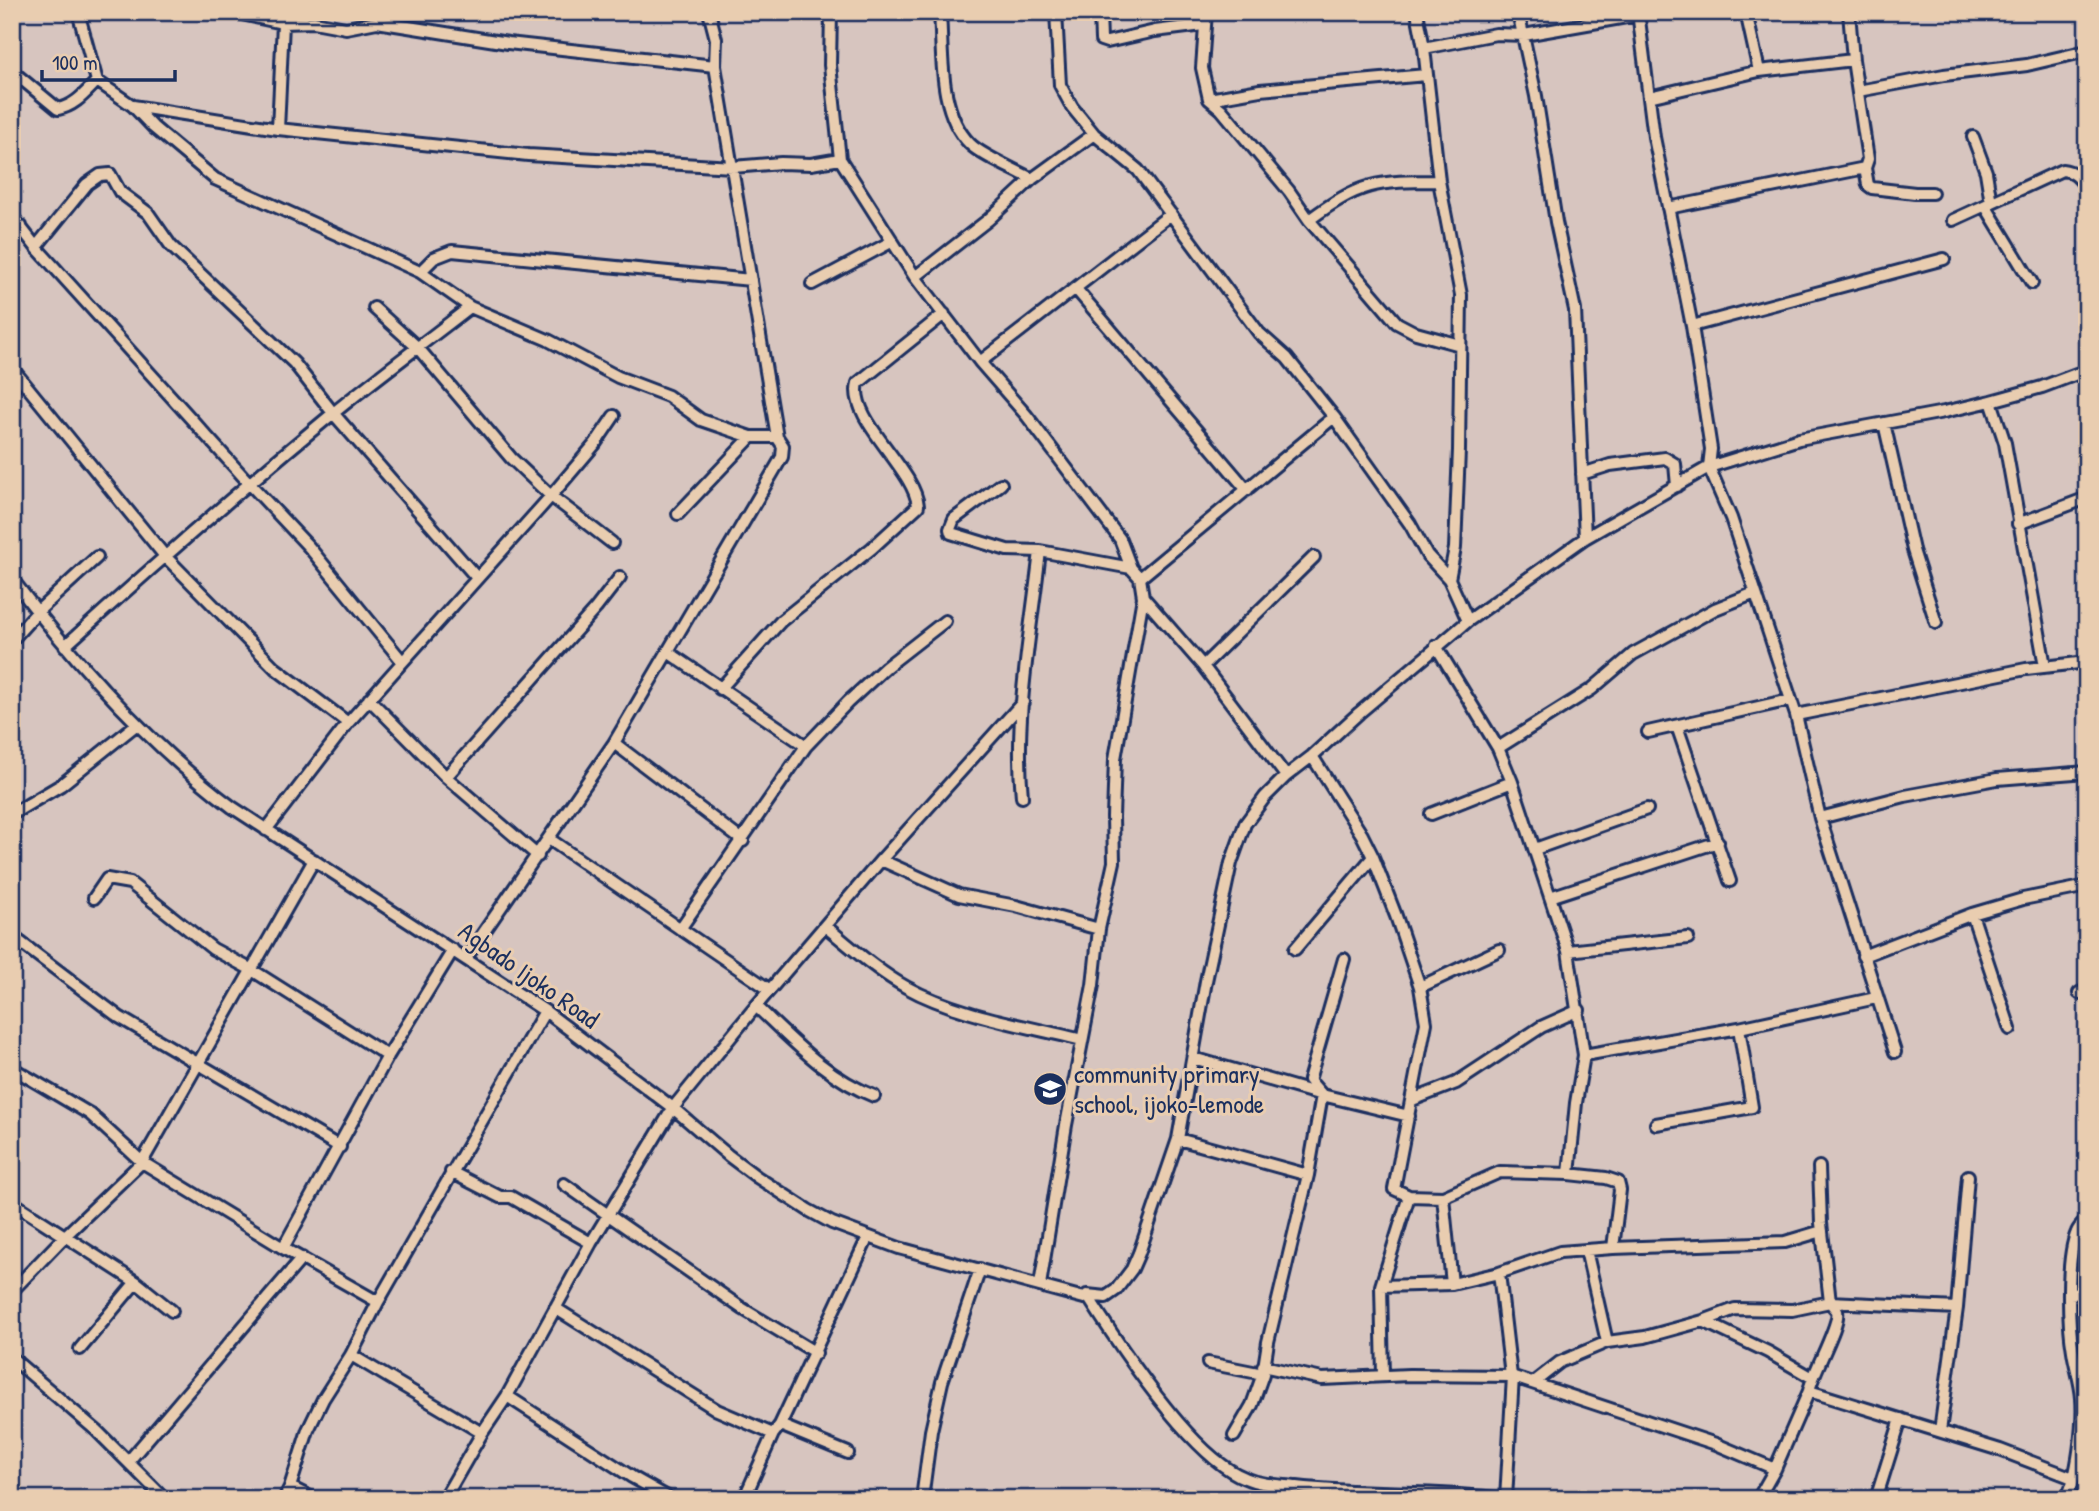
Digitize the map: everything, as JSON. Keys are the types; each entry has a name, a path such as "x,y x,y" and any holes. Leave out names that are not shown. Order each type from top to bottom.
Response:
{"street":[{"path":"78,12 97,81 133,107 215,179 420,272 470,307 548,340 618,377 668,396 701,419 751,437 777,437"},
{"path":"232,12 283,23 314,22 346,28 377,22 508,43 715,66"},
{"path":"466,958 614,743 782,457 783,446 777,437 715,66 716,39 709,12"},
{"path":"831,12 830,65 840,159 915,277 1100,510 1120,539 1131,568 1140,578 1143,597 1115,759 1112,817 1114,862 1099,929 1093,985 1040,1284"},
{"path":"940,12 945,89 959,130 971,145 1032,179"},
{"path":"1056,12 1060,85 1072,107 1094,134 1138,170 1259,333 1287,358 1334,417 1410,524 1427,555 1450,579 1468,621"},
{"path":"1100,12 1101,40 1107,42 1155,31 1203,25"},
{"path":"1206,12 1202,68 1209,99 1221,109 1289,191 1309,220 1397,323 1416,333 1460,345"},
{"path":"1417,12 1424,48 1439,181 1461,295 1456,534 1450,579"},
{"path":"1518,12 1556,222 1576,310 1585,538"},
{"path":"1746,12 1759,71"},
{"path":"1849,12 1853,60 1868,159 1866,181 1872,188 1932,193"},
{"path":"1424,48 1496,34 1524,34 1638,14 1668,208 1692,326 1711,449 1709,467 1731,518 1796,715 1820,818 1875,998 1895,1052"},
{"path":"278,130 283,23"},
{"path":"1858,91 1944,75 2028,65 2087,51"},
{"path":"1649,97 1759,71 1853,60"},
{"path":"12,71 58,109 76,102 97,81"},
{"path":"1209,99 1259,90 1426,75"},
{"path":"133,107 278,130 528,155 733,167 781,163 811,164 840,159"},
{"path":"915,277 988,220 1032,179 1094,134"},
{"path":"1973,137 1986,172 1989,205 2032,284"},
{"path":"1668,208 1866,168"},
{"path":"1954,220 2062,170 2070,170 2077,175 2087,188"},
{"path":"36,247 87,184 100,174 110,174 120,192 148,213 171,246 293,363 333,413 477,578"},
{"path":"1309,220 1336,200 1371,185 1397,181 1439,181"},
{"path":"980,362 1171,214"},
{"path":"12,216 36,247 309,547 402,661"},
{"path":"12,239 21,226"},
{"path":"812,284 891,242"},
{"path":"420,272 434,258 452,251 751,280"},
{"path":"1692,326 1944,259"},
{"path":"1076,289 1247,489"},
{"path":"65,646 164,555 249,483 333,413 470,307"},
{"path":"374,308 418,348 511,458 551,496 611,543"},
{"path":"720,689 781,621 872,548 918,506 917,492 869,425 855,392 858,383 944,314"},
{"path":"12,368 164,555 275,668 348,723"},
{"path":"1087,1295 1106,1297 1132,1269 1178,1139 1221,903 1239,839 1254,811 1286,776 1468,621 1585,538 1709,467 1780,443 1992,401 2042,387 2087,370"},
{"path":"1992,401 2004,443 2045,666"},
{"path":"266,830 348,723 551,496 595,444 614,416"},
{"path":"1140,578 1334,417"},
{"path":"1884,423 1913,550 1936,623"},
{"path":"678,514 751,437"},
{"path":"1582,474 1610,466 1665,458 1675,464 1677,486"},
{"path":"1001,484 954,519 951,533 1007,550 1040,551 1131,568"},
{"path":"2018,524 2087,498"},
{"path":"1022,797 1018,762 1040,551"},
{"path":"1203,666 1314,556"},
{"path":"12,640 37,612 97,557"},
{"path":"446,777 596,608 620,577"},
{"name":"Agbado Ijoko Road","path":"12,579 65,646 184,770 266,830 545,1011 673,1108 757,1177 832,1223 868,1237 1084,1298 1087,1295"},
{"path":"1498,748 1592,689 1633,654 1715,609 1755,593"},
{"path":"1143,597 1203,666 1286,776"},
{"path":"680,929 806,746 886,667 945,621"},
{"path":"1436,646 1498,748 1512,782 1568,951 1584,1055 1569,1174"},
{"path":"668,652 806,746"},
{"path":"1796,715 2045,666 2087,662"},
{"path":"369,699 446,777 538,856"},
{"path":"1648,732 1790,700"},
{"path":"444,1499 507,1396 607,1215 673,1108 881,860 1023,702"},
{"path":"12,814 61,785 137,724"},
{"path":"1677,726 1730,881"},
{"path":"614,743 743,841"},
{"path":"1312,756 1373,857 1420,987 1426,1023 1394,1189 1409,1196 1443,1197 1500,1172 1569,1174 1618,1182 1620,1190 1613,1248"},
{"path":"1820,818 1905,796 1997,779 2087,772"},
{"path":"1431,814 1512,782"},
{"path":"1535,849 1647,809"},
{"path":"549,839 770,990"},
{"path":"1550,897 1718,842"},
{"path":"1295,948 1373,857"},
{"path":"12,1292 66,1235 142,1162 314,860"},
{"path":"881,860 959,895 1016,906 1099,929"},
{"path":"94,898 107,879 130,883 213,949 388,1056"},
{"path":"1863,956 1972,914 2023,899 2087,886"},
{"path":"1972,914 2010,1029"},
{"path":"825,926 905,987 928,998 1082,1040"},
{"path":"12,936 120,1017 340,1147"},
{"path":"1568,951 1688,938"},
{"path":"283,1248 388,1056 453,950"},
{"path":"1420,987 1499,950"},
{"path":"1322,1095 1309,1080 1344,959"},
{"path":"1584,1055 1739,1028 1875,998"},
{"path":"756,1006 813,1059 851,1087 874,1096"},
{"path":"1412,1100 1456,1083 1541,1027 1579,1010"},
{"path":"284,1499 308,1430 323,1399 351,1355 451,1172 545,1011"},
{"path":"1656,1124 1752,1107 1739,1028"},
{"path":"1194,1058 1322,1095 1409,1116"},
{"path":"12,1068 90,1114 142,1162 378,1302"},
{"path":"1234,1436 1252,1405 1264,1370 1308,1175 1322,1095"},
{"path":"1178,1139 1308,1175"},
{"path":"1758,1499 1775,1469 1809,1391 1811,1377 1832,1335 1837,1315 1837,1310 1830,1302 1822,1231 1819,1167"},
{"path":"451,1172 500,1197 511,1197 591,1243"},
{"path":"1940,1431 1957,1308 1968,1177"},
{"path":"564,1184 743,1309 816,1353"},
{"path":"1383,1376 1381,1286 1409,1196"},
{"path":"1443,1197 1452,1284"},
{"path":"12,1202 136,1282 172,1311"},
{"path":"2066,1499 2073,1478 2085,1414 2072,1348 2070,1294 2074,1242 2078,1229 2087,1220"},
{"path":"1381,1286 1452,1284 1499,1273 1560,1252 1785,1242 1822,1231"},
{"path":"744,1499 776,1429 816,1353 868,1237"},
{"path":"1586,1250 1607,1342"},
{"path":"128,1462 302,1258"},
{"path":"922,1499 931,1431 942,1382 980,1269"},
{"path":"1087,1295 1112,1335 1196,1442 1242,1478 1326,1490 1459,1493 1505,1499 1512,1376 1499,1273"},
{"path":"80,1349 136,1282"},
{"path":"2070,1294 2087,1293"},
{"path":"1533,1383 1560,1362 1607,1342 1646,1337 1703,1321 1735,1308 1792,1310 1830,1302 1957,1308"},
{"path":"555,1308 717,1410 848,1453"},
{"path":"1703,1321 1768,1352 1811,1377"},
{"path":"351,1355 482,1433"},
{"path":"12,1359 97,1431 165,1499"},
{"path":"1208,1363 1322,1379 1512,1376 1716,1444 1775,1469"},
{"path":"1809,1391 2000,1450 2073,1478"},
{"path":"507,1396 632,1478 671,1499"},
{"path":"1876,1499 1900,1419"},
{"path":"1271,1484 1272,1499"},
{"path":"290,1487 314,1499"}],"place":[{"name":"community primary school, ijoko-lemode","path":"1050,1089"}]}
